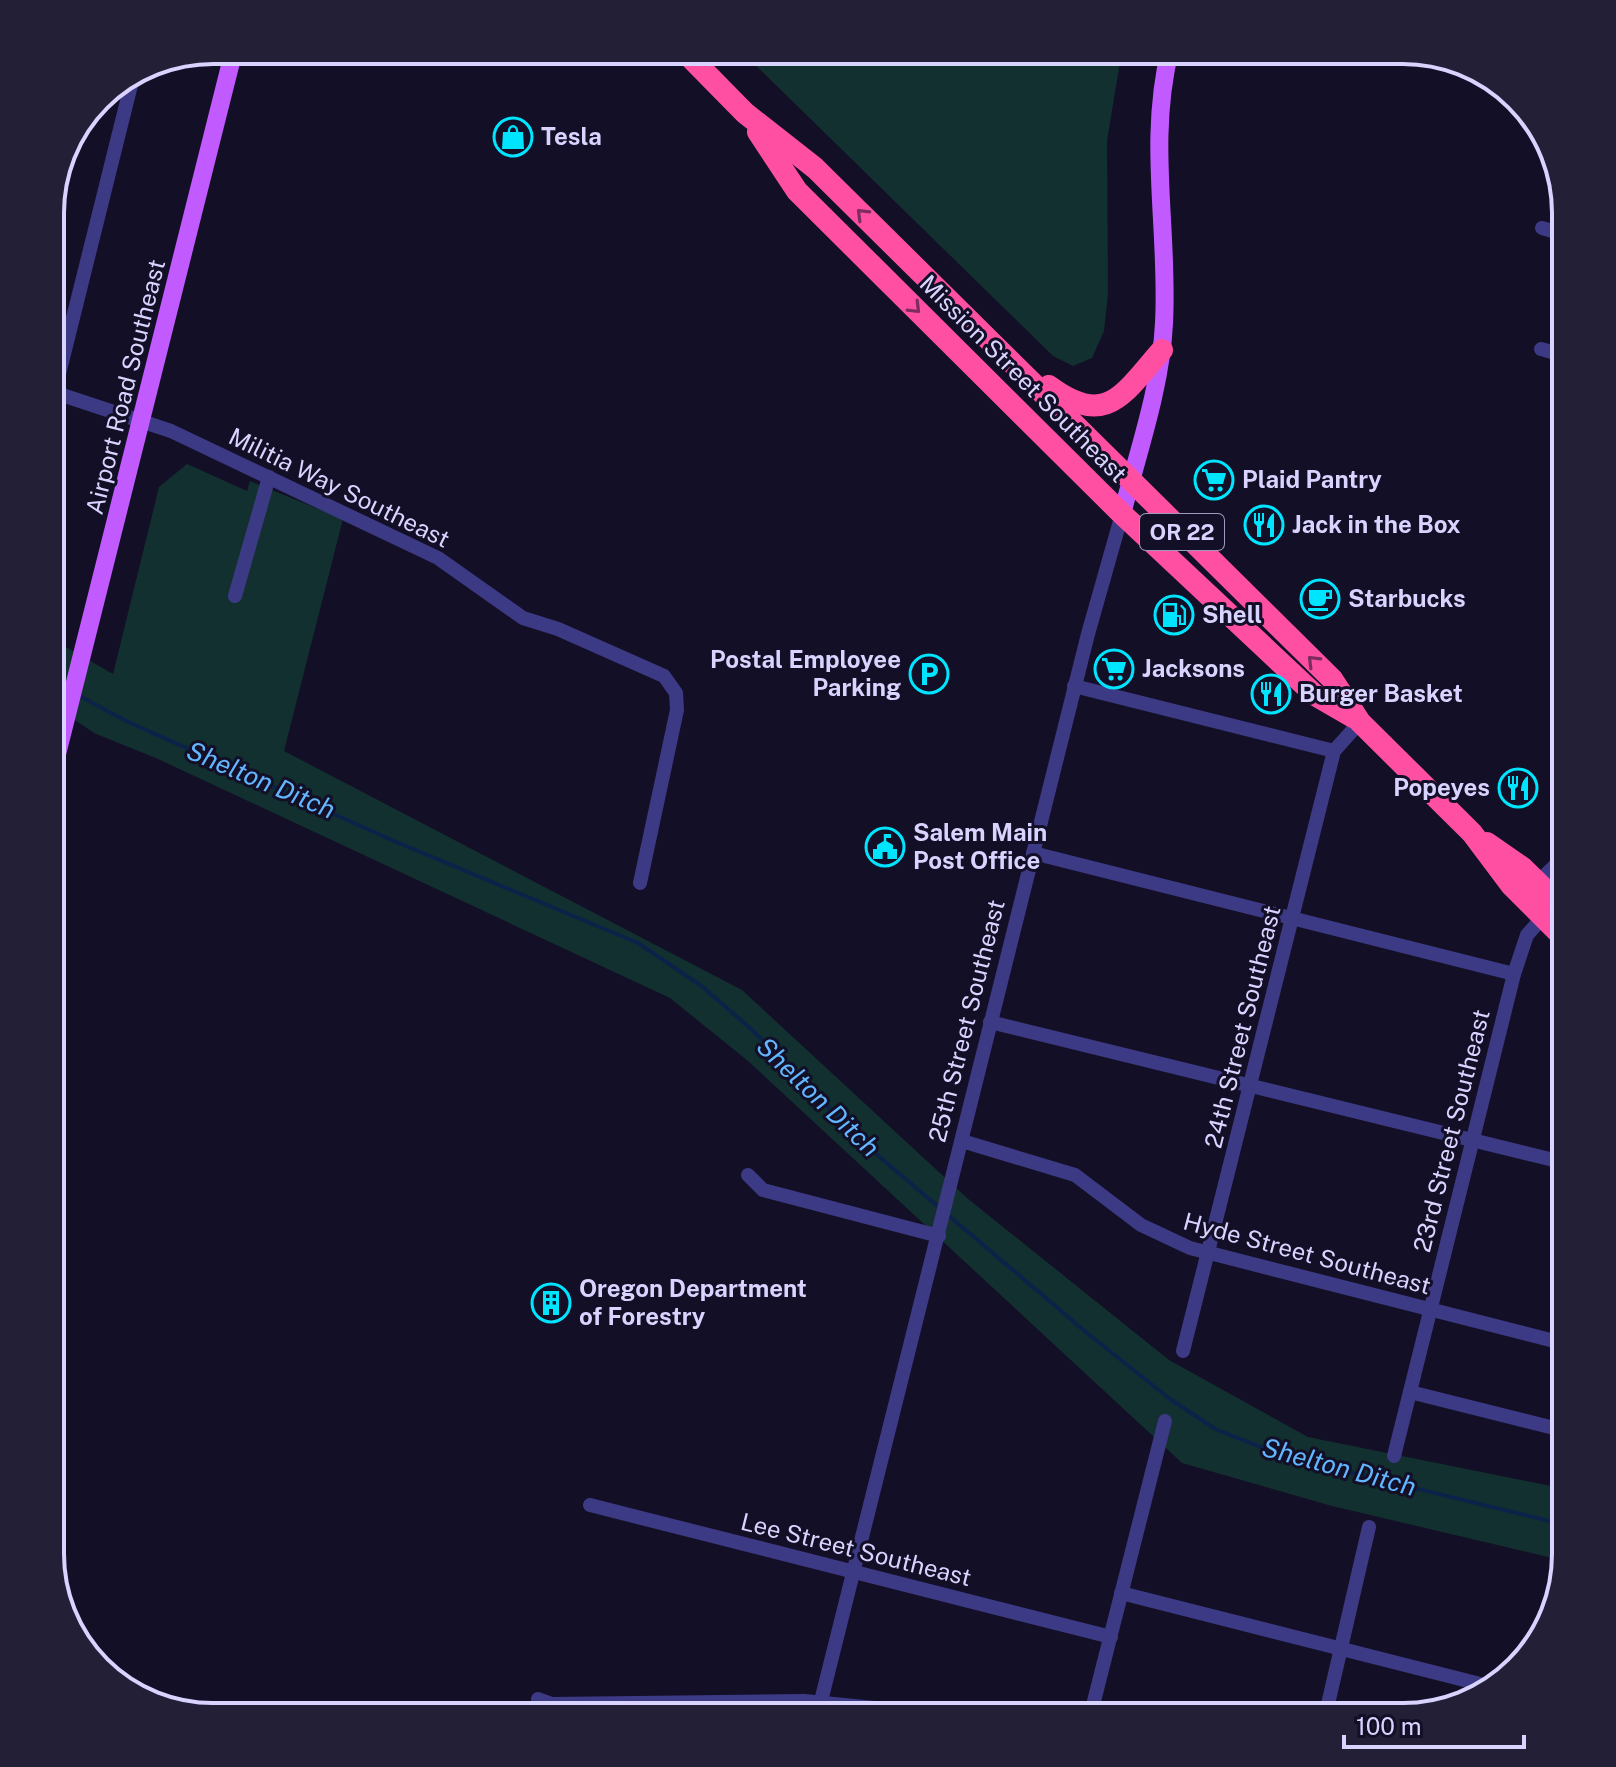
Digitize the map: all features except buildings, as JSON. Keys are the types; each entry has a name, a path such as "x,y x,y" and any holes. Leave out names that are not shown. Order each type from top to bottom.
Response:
{"highway":[{"name":"Mission Street Southeast","path":"697,64 745,113 815,168 1332,679 1360,722 1472,833 1552,897"},
{"name":"Mission Street Southeast","path":"745,113 797,191 1122,514 1315,695 1360,722"},
{"path":"997,347 1071,402 1087,408 1103,406 1124,394 1162,350"},
{"name":"Mission Street Southeast","path":"1472,833 1511,885 1552,926"},
{"path":"1543,917 1548,913 1552,915"}],"main road":[{"name":"Airport Road Southeast","path":"64,722 143,421 231,64"},
{"name":"25th Street Southeast","path":"1122,514 1162,350 1165,276 1157,151 1168,64"}],"street":[{"path":"64,346 130,89"},
{"path":"1542,228 1552,231"},
{"path":"1541,349 1552,352"},
{"name":"Militia Way Southeast","path":"64,397 143,421 269,477 438,558 523,618 558,629 664,676 676,693 677,710 640,883"},
{"path":"235,596 269,477"},
{"name":"25th Street Southeast","path":"821,1702 1074,686 1122,514"},
{"path":"1074,686 1334,751"},
{"name":"24th Street Southeast","path":"1183,1351 1334,751 1360,722"},
{"path":"1033,853 1514,974"},
{"path":"1542,887 1552,874"},
{"path":"1542,887 1552,881"},
{"name":"23rd Street Southeast","path":"1394,1456 1514,974 1527,935 1543,917"},
{"path":"990,1022 1552,1160"},
{"name":"Hyde Street Southeast","path":"962,1141 1075,1175 1158,1236 1210,1253 1552,1340"},
{"path":"748,1175 763,1190 939,1236"},
{"path":"1410,1392 1552,1428"},
{"path":"1094,1703 1165,1421"},
{"name":"Lee Street Southeast","path":"590,1505 1111,1637"},
{"path":"1329,1703 1369,1527"},
{"path":"1121,1593 1478,1683"},
{"path":"538,1699 549,1703"},
{"path":"686,1703 831,1703"}],"green space":[{"path":"754,64 1120,64 1107,141 1108,294 1104,331 1092,358 1073,366 1053,356"},
{"path":"187,464 247,491 250,481 343,519 284,751 742,990 967,1198 1169,1360 1308,1437 1552,1486 1552,1558 1332,1506 1182,1463 748,1061 670,998 158,759 94,733 64,713 64,646 113,674 159,487"}],"waterway":[{"name":"Shelton Ditch","path":"64,687 69,690"},
{"name":"Shelton Ditch","path":"76,694 124,720 394,841 638,943 703,987 752,1030 869,1148 941,1209"},
{"name":"Shelton Ditch","path":"948,1215 1087,1333 1170,1399 1215,1429 1286,1457 1552,1522"}],"place":[{"name":"Tesla","path":"513,137"},
{"name":"Plaid Pantry","path":"1214,480"},
{"name":"Jack in the Box","path":"1264,525"},
{"name":"Starbucks","path":"1320,599"},
{"name":"Shell","path":"1174,615"},
{"name":"Jacksons","path":"1114,669"},
{"name":"Postal Employee Parking","path":"929,674"},
{"name":"Burger Basket","path":"1271,694"},
{"name":"Popeyes","path":"1518,788"},
{"name":"Salem Main Post Office","path":"885,847"},
{"name":"Oregon Department of Forestry","path":"551,1303"}]}
